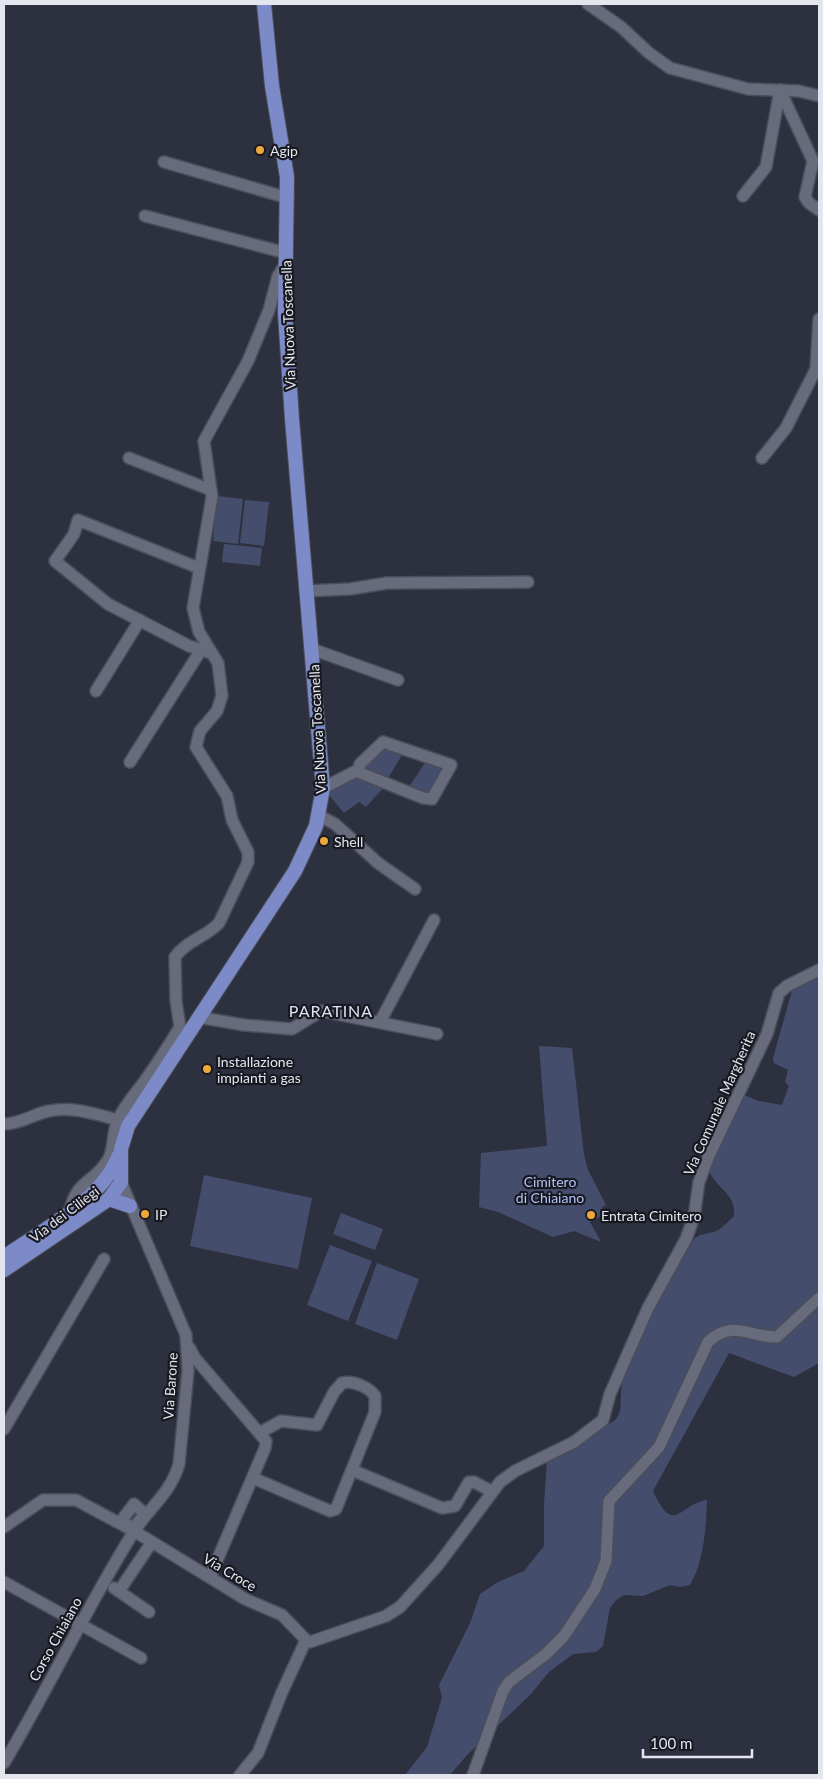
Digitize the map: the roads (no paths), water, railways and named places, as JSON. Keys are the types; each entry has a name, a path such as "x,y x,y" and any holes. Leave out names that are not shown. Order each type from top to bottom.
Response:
{"main road":[{"name":"Via Nuova Toscanella","path":"116,1163 123,1138 133,1116 295,871 310,841 318,815 323,788 285,313 287,176 272,86 264,4"},
{"name":"Via Nuova Toscanella","path":"121,1149 121,1182"},
{"name":"Via dei Ciliegi","path":"4,1270 101,1193 116,1163"},
{"name":"Via dei Ciliegi","path":"4,1257 70,1211 121,1182"},
{"path":"101,1193 130,1206"}],"street":[{"path":"588,4 621,28 666,66 748,88 799,91 819,96"},
{"path":"780,90 816,166 807,180 805,197 809,203 819,210"},
{"path":"743,196 766,167 780,90"},
{"path":"164,162 288,198"},
{"name":"Via Nuova Toscanella","path":"145,216 285,259"},
{"path":"206,652 193,608 212,497 204,442 248,361 269,310 278,276 285,259"},
{"path":"762,458 786,428 816,369 819,318"},
{"path":"129,458 211,490"},
{"path":"70,1211 73,1196 102,1168 112,1153 112,1134 118,1120 180,1027 176,1001 175,957 188,943 219,923 248,862 248,852 232,820 227,796 196,747 200,731 217,711 222,696 218,663 206,652 108,604 55,561 74,534 78,520 199,568"},
{"path":"306,591 350,589 387,583 528,582"},
{"path":"96,690 140,620"},
{"path":"312,649 398,680"},
{"path":"130,762 206,652"},
{"path":"323,788 358,770 378,745 384,742 452,764 432,799 423,798 358,770"},
{"path":"318,815 335,824 378,863 415,889"},
{"path":"380,1022 434,920"},
{"name":"Via Comunale Margherita","path":"306,1640 310,1642 344,1631 386,1616 400,1607 438,1565 491,1491 515,1471 574,1442 603,1420 610,1394 648,1308 686,1239 694,1217 699,1182 708,1158 767,1034 779,993 787,986 819,970"},
{"path":"198,1017 244,1025 292,1029 322,1011 437,1034"},
{"path":"4,1124 21,1122 47,1111 66,1109 118,1120"},
{"path":"87,1181 101,1193"},
{"name":"Via Barone","path":"121,1182 184,1331 188,1346 187,1386 179,1464 174,1478 165,1493 134,1531"},
{"path":"4,1429 104,1259"},
{"path":"473,1775 503,1691 509,1682 546,1654 564,1636 601,1579 608,1551 606,1526 608,1501 660,1447 708,1342 716,1335 728,1329 742,1330 763,1337 777,1337 819,1298"},
{"path":"188,1346 207,1376 261,1432 266,1441 266,1446 253,1478 210,1577"},
{"path":"188,1370 193,1367 207,1376"},
{"path":"187,1386 207,1376"},
{"path":"253,1478 332,1511 337,1507 376,1406 374,1393 349,1382 339,1384 317,1425 281,1421 261,1432"},
{"path":"352,1470 442,1508 455,1506 469,1482 474,1482 491,1491"},
{"name":"Via Croce","path":"4,1527 43,1500 76,1500 134,1531 254,1604 282,1615 306,1640"},
{"name":"Corso Chiaiano","path":"4,1763 80,1624 134,1531"},
{"path":"119,1591 152,1542"},
{"path":"4,1582 141,1658"},
{"path":"104,1582 149,1612"},
{"path":"240,1775 258,1753 282,1692 306,1640"}],"place":[{"name":"Agip","path":"260,150"},
{"name":"Shell","path":"324,841"},
{"name":"Installazione impianti a gas","path":"207,1069"},
{"name":"IP","path":"145,1214"},
{"name":"Entrata Cimitero","path":"591,1215"}],"district":[{"name":"PARATINA","path":"331,1010"}],"park label":[{"name":"Cimitero di Chiaiano","path":"550,1190"}]}
